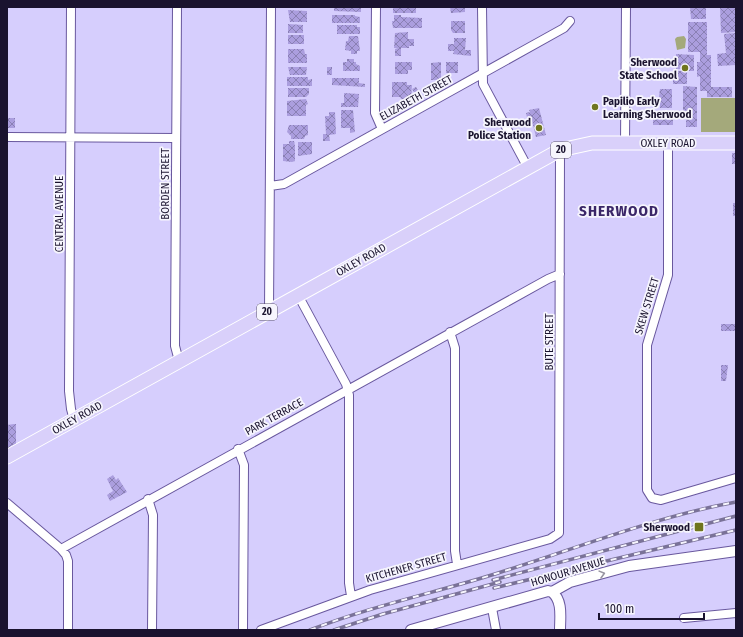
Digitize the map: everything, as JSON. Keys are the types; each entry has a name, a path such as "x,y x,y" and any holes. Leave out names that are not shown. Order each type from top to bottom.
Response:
{"main road":[{"name":"OXLEY ROAD","path":"7,456 560,150 586,144 736,144"}],"street":[{"name":"CENTRAL AVENUE","path":"72,7 69,391 74,420"},
{"name":"BORDEN STREET","path":"177,7 175,346 179,361"},
{"path":"269,311 271,7"},
{"path":"376,7 375,113 382,129"},
{"path":"482,7 483,84 528,168"},
{"path":"625,143 626,7"},
{"name":"ELIZABETH STREET","path":"270,186 284,184 564,28 570,21"},
{"path":"7,137 176,138"},
{"name":"SKEW STREET","path":"668,143 668,275 647,345 648,493 652,498 664,499 736,478"},
{"name":"BUTE STREET","path":"559,533 560,150"},
{"name":"PARK TERRACE","path":"61,549 148,499 450,332 560,274"},
{"path":"298,295 348,389 349,583 351,596"},
{"path":"450,332 455,348 455,552 457,564"},
{"path":"238,449 244,465 243,630"},
{"path":"148,499 153,515 152,630"},
{"path":"7,503 66,555 68,561 68,630"},
{"name":"KITCHENER STREET","path":"261,630 351,596 457,564 554,538 559,533"},
{"name":"HONOUR AVENUE","path":"410,630 548,591 552,592 570,582 629,566 736,551"},
{"path":"552,592 558,596 560,603 560,630"},
{"path":"492,608 496,630"},
{"path":"684,618 736,613"}],"green space":[{"path":"684,36 686,39 685,48 677,50 675,39 677,37"},
{"path":"701,98 735,98 736,132 701,132"}],"building":[{"path":"334,7 361,7 361,12 334,11"},
{"path":"393,7 416,7 416,13 393,13"},
{"path":"450,7 465,7 465,12 451,13"},
{"path":"690,7 706,7 706,19 691,19"},
{"path":"720,7 736,7 736,32 721,33"},
{"path":"288,10 307,11 307,22 290,22"},
{"path":"332,15 355,15 360,17 360,23 332,23"},
{"path":"394,15 401,15 401,17 422,18 422,28 393,28 392,21 394,21"},
{"path":"451,21 465,21 465,33 453,33 451,30"},
{"path":"688,22 707,22 707,55 711,55 711,87 732,87 732,97 707,97 707,91 700,91 700,76 697,77 697,62 700,62 700,52 688,52"},
{"path":"288,24 303,25 303,33 288,33"},
{"path":"337,25 357,25 357,27 360,27 360,34 337,34"},
{"path":"408,32 408,39 414,39 414,46 409,46 409,48 401,48 401,56 395,56 395,49 398,48 394,48 395,33"},
{"path":"735,33 736,65 718,66 717,54 726,53 724,34"},
{"path":"288,35 304,35 304,44 288,44"},
{"path":"349,36 358,36 360,51 357,51 357,54 351,54 351,51 345,50 346,41 348,41"},
{"path":"454,38 466,38 465,50 471,50 471,56 453,54 454,51 448,51 448,44 454,44"},
{"path":"288,49 304,49 305,54 307,54 307,63 288,63"},
{"path":"676,54 694,55 694,71 687,71 687,84 673,84 673,71 681,71 681,69 676,69"},
{"path":"347,59 354,59 354,62 360,66 360,71 343,71 343,62 347,62"},
{"path":"395,62 412,62 412,70 408,70 408,74 395,74"},
{"path":"441,62 441,80 431,80 431,63"},
{"path":"446,62 458,62 458,73 446,73"},
{"path":"288,67 307,67 306,75 290,75"},
{"path":"327,67 332,67 332,75 327,75"},
{"path":"287,77 308,77 308,80 312,79 312,86 287,86"},
{"path":"332,78 359,78 359,83 365,84 365,87 332,85"},
{"path":"392,82 407,82 407,85 412,85 411,98 403,102 400,97 392,97"},
{"path":"683,86 697,87 697,127 686,127 686,115 683,115"},
{"path":"416,87 420,94 416,96 412,89"},
{"path":"288,88 309,88 309,94 306,97 288,97"},
{"path":"660,89 672,89 672,108 660,108 660,104 658,104"},
{"path":"344,93 359,94 358,107 341,107 341,103 344,103"},
{"path":"306,99 308,104 306,105 306,116 287,116 287,101"},
{"name":"Sherwood Police Station","path":"539,108 546,135 536,137 532,121 528,122 526,113 530,112 529,110"},
{"path":"341,110 353,110 355,132 350,133 350,128 341,128"},
{"path":"658,111 673,113 673,125 653,125 653,113 658,113"},
{"path":"329,112 335,112 336,134 329,135 330,141 323,141 323,134 326,134 325,116 329,116"},
{"path":"7,118 15,118 15,128 7,128"},
{"path":"289,125 308,125 308,135 305,136 304,139 291,139 291,136 287,132"},
{"path":"289,141 294,141 295,146 295,161 292,162 283,161 283,144 289,144"},
{"path":"298,142 312,142 312,154 298,156"},
{"path":"732,153 736,153 736,164 732,164"},
{"path":"733,203 736,203 736,216 733,216"},
{"path":"721,324 736,324 736,331 721,331"},
{"path":"721,365 728,365 726,381 721,381"},
{"path":"16,424 16,444 7,449 7,425"},
{"path":"113,475 116,480 118,478 127,492 110,501 107,495 113,491 107,479"}],"railway":[{"path":"310,630 333,621 379,607 495,574 615,534 705,508 736,502"},
{"path":"493,580 736,516"},
{"path":"494,588 736,530"},
{"path":"334,630 383,614 500,582"}],"place":[{"name":"Sherwood State School","path":"685,68"},
{"name":"Papilio Early Learning Sherwood","path":"595,107"},
{"name":"Sherwood Police Station","path":"539,128"},
{"name":"Sherwood","path":"699,527"}],"district":[{"name":"SHERWOOD","path":"619,211"}]}
